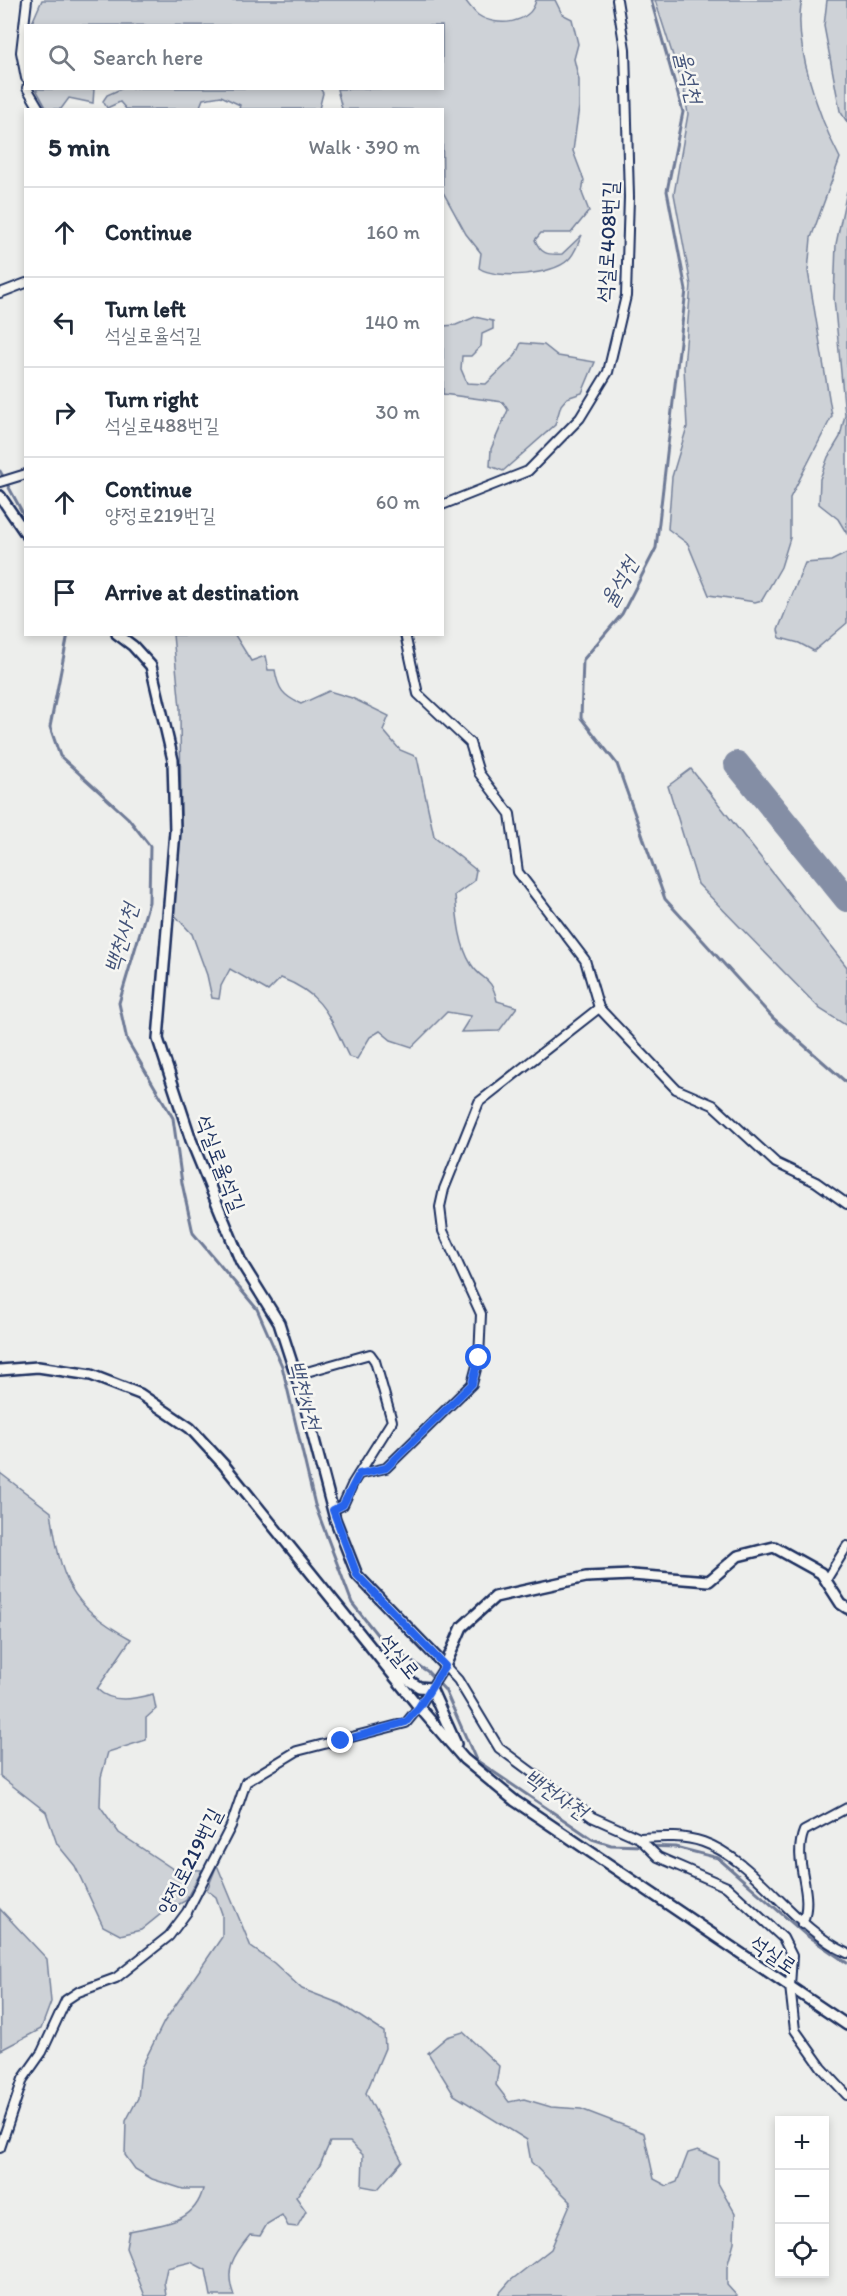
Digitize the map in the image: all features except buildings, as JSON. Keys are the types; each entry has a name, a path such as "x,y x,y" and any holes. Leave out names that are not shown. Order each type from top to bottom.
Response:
{"street":[{"path":"24,24 27,0"},
{"name":"석실로408번길","path":"444,504 528,471 580,418 608,372 626,296 629,197 625,50 617,0"},
{"path":"24,26 21,52 24,68"},
{"path":"28,90 39,108"},
{"path":"0,293 24,284"},
{"path":"1,482 24,475"},
{"path":"0,496 24,531"},
{"name":"석실로율석길","path":"120,636 133,646 151,666 173,760 175,831 158,1040 195,1152 241,1262 279,1323 296,1375 333,1510 357,1575 445,1666"},
{"path":"405,636 418,694 470,743 479,773 510,814 518,872 585,960 598,1008 676,1089 713,1105 776,1163 816,1182 847,1204"},
{"path":"359,1474 386,1468 472,1384 479,1358 481,1314 444,1231 440,1207 444,1189 479,1102 598,1008"},
{"path":"296,1375 370,1354 375,1361 392,1421 343,1505 333,1510"},
{"name":"석실로","path":"0,1370 38,1367 92,1375 140,1394 161,1406 190,1428 224,1466 419,1707 461,1754 515,1800 847,2025"},
{"path":"825,1580 847,1546"},
{"path":"847,1608 841,1604 821,1573 774,1547 738,1556 709,1581 632,1575 585,1577 495,1597 462,1627 445,1666 458,1680 499,1748 592,1817 640,1839 658,1857 727,1887 783,1938 792,1956 790,1986 795,2030 822,2068 847,2095"},
{"path":"385,1666 419,1687 432,1687 461,1754"},
{"name":"양정로219번길","path":"0,2148 23,2079 42,2052 66,2000 78,1992 116,1978 169,1936 187,1912 231,1826 246,1782 297,1751 406,1722 440,1677 445,1666"},
{"path":"802,1924 808,1910 798,1845 804,1831 847,1808"},
{"path":"640,1839 700,1841 717,1848 760,1882 802,1924 826,1943 847,1953"}],"shaded area":[{"path":"42,0 465,0 478,15 494,22 503,22 520,19 528,14 536,0 555,0 562,14 572,19 578,44 574,59 579,80 579,107 573,151 584,180 582,193 589,211 571,233 541,233 535,240 545,253 562,254 582,235 570,258 550,269 511,275 487,272 479,268 481,253 466,234 444,194 444,108 342,108 337,90 444,90 444,24 31,24"},
{"path":"655,0 802,0 800,18 804,59 824,123 840,158 811,238 808,271 832,416 790,498 790,538 781,567 762,600 755,602 709,595 688,544 668,529 672,477 687,427 684,367 691,285 674,194 688,114 684,90"},
{"path":"827,0 847,0 847,122 840,111 824,26"},
{"path":"37,90 94,90 93,103 69,98 62,108 46,108"},
{"path":"118,90 321,90 323,93 319,108 239,108 240,105 221,96 203,99 199,108 125,108 120,102 107,108 103,101 107,95"},
{"path":"847,191 847,534 838,519 819,504 820,479 828,457 840,437 845,415 834,298 836,244"},
{"path":"475,317 493,321 493,329 482,334 481,346 471,356 462,356 461,369 467,383 486,384 515,356 521,343 544,345 558,356 595,362 582,393 567,398 561,405 555,425 503,471 490,466 491,449 508,410 503,402 444,394 444,326 456,325"},
{"path":"847,553 847,623 814,651 799,643 780,638 778,630 805,563 831,561"},
{"path":"173,636 236,636 251,661 265,656 268,670 275,670 282,691 295,701 301,704 329,691 352,698 389,716 383,730 400,750 417,757 434,836 476,870 474,881 455,895 458,921 464,948 475,970 492,986 497,1001 517,1007 499,1031 461,1032 471,1016 447,1012 412,1047 391,1040 380,1031 370,1037 357,1059 349,1057 330,1019 317,1000 296,985 281,978 268,991 230,969 221,986 219,999 212,998 207,975 192,934 171,911 181,824 180,708"},
{"path":"691,769 847,967 847,1026 820,1009 698,884 668,786"},
{"path":"0,1473 51,1512 64,1573 81,1602 110,1627 131,1639 97,1689 109,1697 124,1699 153,1694 156,1709 146,1718 146,1740 108,1752 101,1777 100,1806 119,1833 173,1869 202,1870 185,1901 161,1914 141,1930 120,1935 103,1926 75,1866 57,1844 46,1812 0,1776"},
{"path":"217,1865 251,1947 274,1963 302,1989 341,2004 384,2032 385,2048 366,2093 402,2161 378,2189 362,2186 363,2155 350,2142 330,2142 320,2165 296,2197 306,2211 297,2227 288,2226 282,2215 267,2224 260,2236 250,2235 235,2256 230,2270 234,2296 211,2296 206,2270 191,2262 167,2268 164,2282 166,2296 145,2296 126,2248 129,2231 175,2221 184,2216 199,2201 203,2189 183,2189 152,2179 135,2169 125,2155 126,2121 138,2098 141,2068 164,2022 222,1937 222,1914 216,1897 207,1890"},
{"path":"0,1909 47,1959 51,2002 41,2029 1,2050"},
{"path":"463,2032 499,2066 496,2085 509,2102 524,2099 551,2107 581,2109 644,2133 654,2179 667,2186 677,2182 688,2153 698,2150 718,2159 718,2183 735,2213 734,2242 727,2267 727,2285 737,2296 497,2296 510,2281 551,2249 571,2202 531,2162 527,2140 454,2095 428,2053 447,2037"}],"waterway":[{"name":"율석천","path":"651,0 683,112 667,191 686,290 656,548 622,614 583,660 581,718 617,764 665,899 773,1018 847,1083"},
{"name":"백천사천","path":"0,471 24,515"},
{"name":"백천사천","path":"68,636 50,727 60,756 128,818 150,846 149,902 119,1003 127,1040 173,1118 182,1183 193,1233 257,1309 282,1366 315,1505 352,1603 386,1646 427,1671 445,1690 476,1760 592,1839 611,1845 675,1847 718,1858 806,1935 847,1963"}],"taxiway":[{"path":"737,764 847,899"}],"route":[{"path":"341,1741 406,1722 440,1677 445,1666 357,1575 333,1510 343,1505 359,1474 386,1468 472,1384 479,1358"}]}
